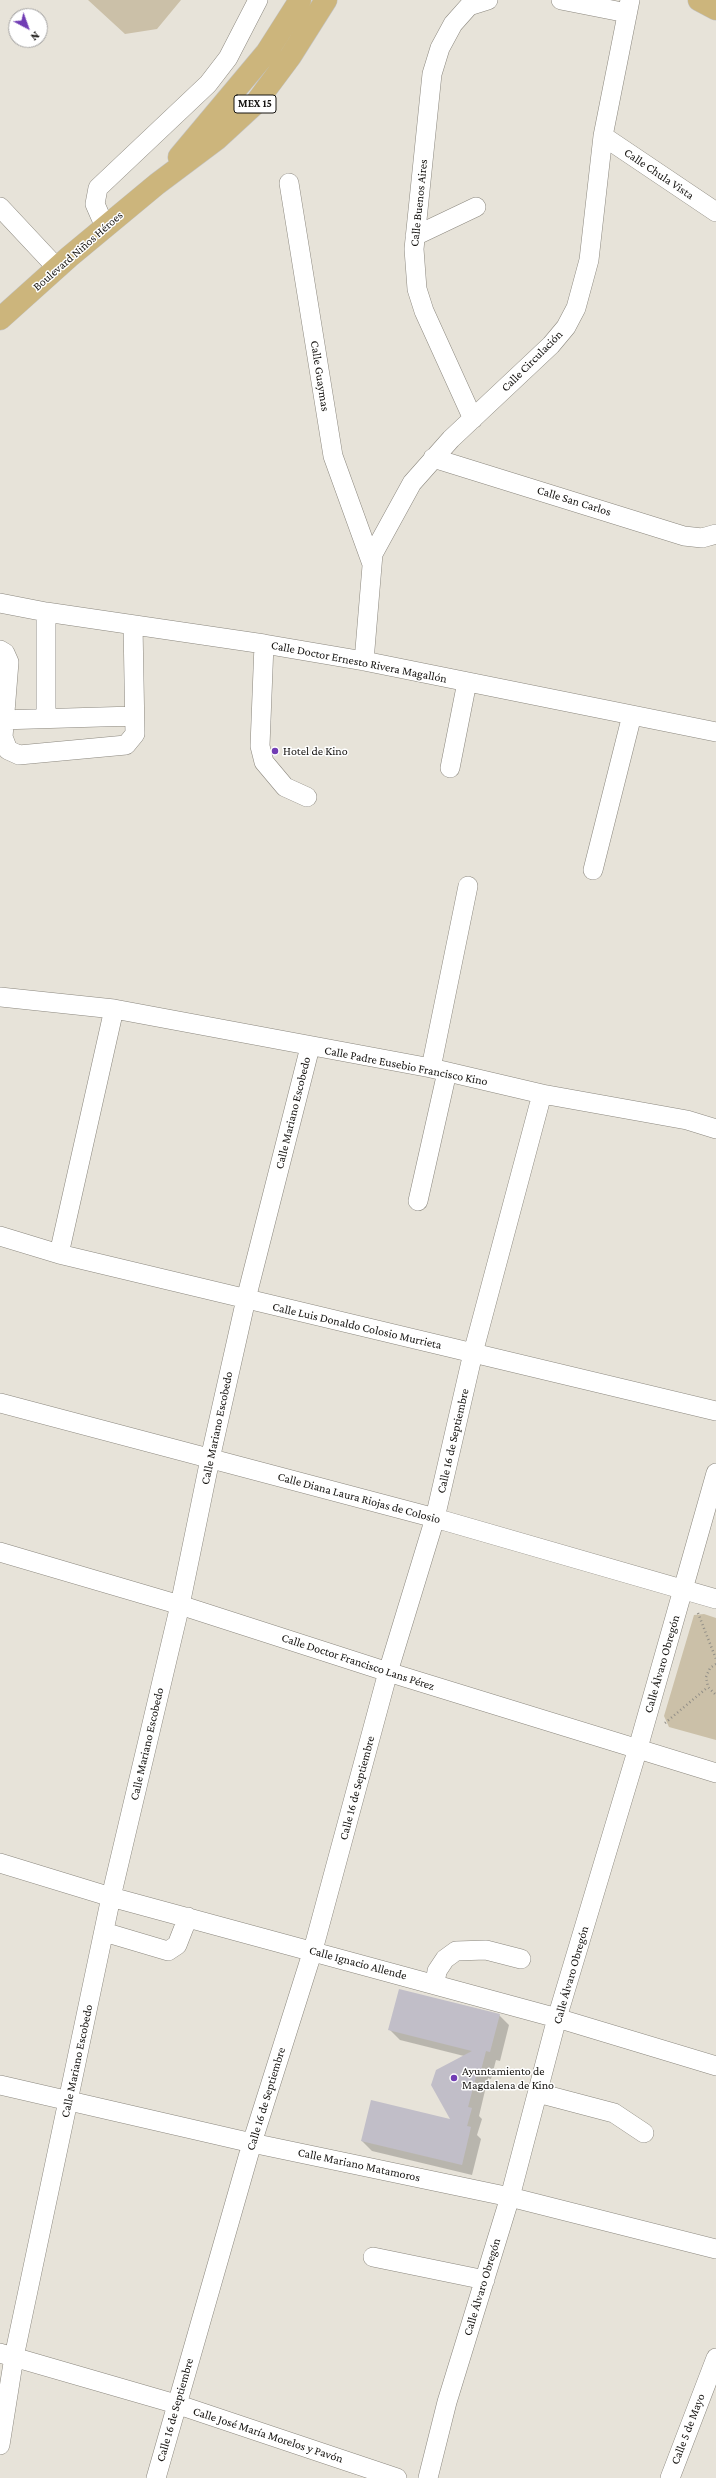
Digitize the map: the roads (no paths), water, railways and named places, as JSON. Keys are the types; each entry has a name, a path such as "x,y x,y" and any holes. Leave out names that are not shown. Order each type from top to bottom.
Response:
{"main road":[{"name":"Boulevard Niños Héroes","path":"157,184 267,52 300,0"},
{"name":"Boulevard Niños Héroes","path":"3,312 157,184 217,139 255,104 290,57 326,0"},
{"path":"699,0 716,9"}],"street":[{"path":"105,227 95,204 98,188 208,84 228,58 258,0"},
{"name":"Calle Buenos Aires","path":"473,419 434,333 417,289 414,269 415,236 432,74 440,48 453,24 469,6 488,0"},
{"path":"561,0 628,6"},
{"name":"Calle Circulación","path":"364,661 373,554 412,483 432,458 551,344 566,327 576,308 584,284 593,234 603,136 628,6"},
{"path":"208,84 230,95"},
{"name":"Calle Chula Vista","path":"603,136 716,212"},
{"name":"Calle Guaymas","path":"289,183 332,456 372,564"},
{"path":"0,207 57,268"},
{"path":"415,236 476,207"},
{"name":"Calle San Carlos","path":"432,458 684,536 702,538 716,534"},
{"name":"Calle Doctor Ernesto Rivera Magallón","path":"0,603 46,612 264,644 364,661 716,732"},
{"path":"46,612 46,717"},
{"path":"0,650 4,653 9,662 2,720 3,737 8,750 19,755 126,744 135,734 133,625"},
{"path":"264,644 260,746 264,762 285,787 307,797"},
{"path":"450,768 468,682"},
{"path":"593,870 632,715"},
{"path":"2,720 46,717 134,716"},
{"path":"418,1202 468,886"},
{"name":"Calle Padre Eusebio Francisco Kino","path":"0,997 114,1009 439,1070 542,1094 687,1120 716,1129"},
{"path":"59,1254 114,1009"},
{"name":"Calle Mariano Escobedo","path":"0,2445 7,2355 69,2100 111,1897 180,1605 210,1459 246,1299 310,1047"},
{"name":"Calle 16 de Septiembre","path":"156,2478 252,2143 313,1950 388,1672 435,1518 473,1353 542,1094"},
{"name":"Calle Luis Donaldo Colosio Murrieta","path":"0,1236 59,1254 716,1411"},
{"name":"Calle Diana Laura Riojas de Colosio","path":"0,1403 435,1518 716,1599"},
{"name":"Calle Álvaro Obregón","path":"428,2478 447,2402 510,2197 557,2018 638,1748 716,1473"},
{"name":"Calle Doctor Francisco Lans Pérez","path":"0,1552 180,1605 388,1672 716,1773"},
{"name":"Calle Ignacio Allende","path":"0,1863 111,1897 313,1950 557,2018 716,2066"},
{"path":"104,1932 168,1951 177,1945 188,1917"},
{"path":"435,1984 437,1971 445,1960 456,1951 486,1950 521,1959"},
{"name":"Calle Mariano Matamoros","path":"0,2085 252,2143 510,2197 716,2250"},
{"path":"538,2093 614,2113 644,2132"},
{"path":"373,2257 484,2280"},
{"name":"Calle José María Morelos y Pavón","path":"7,2355 176,2404 396,2478"},
{"name":"Calle 5 de Mayo","path":"670,2478 716,2358"}],"place":[{"name":"Hotel de Kino","path":"275,751"},
{"name":"Ayuntamiento de Magdalena de Kino","path":"454,2078"}]}
